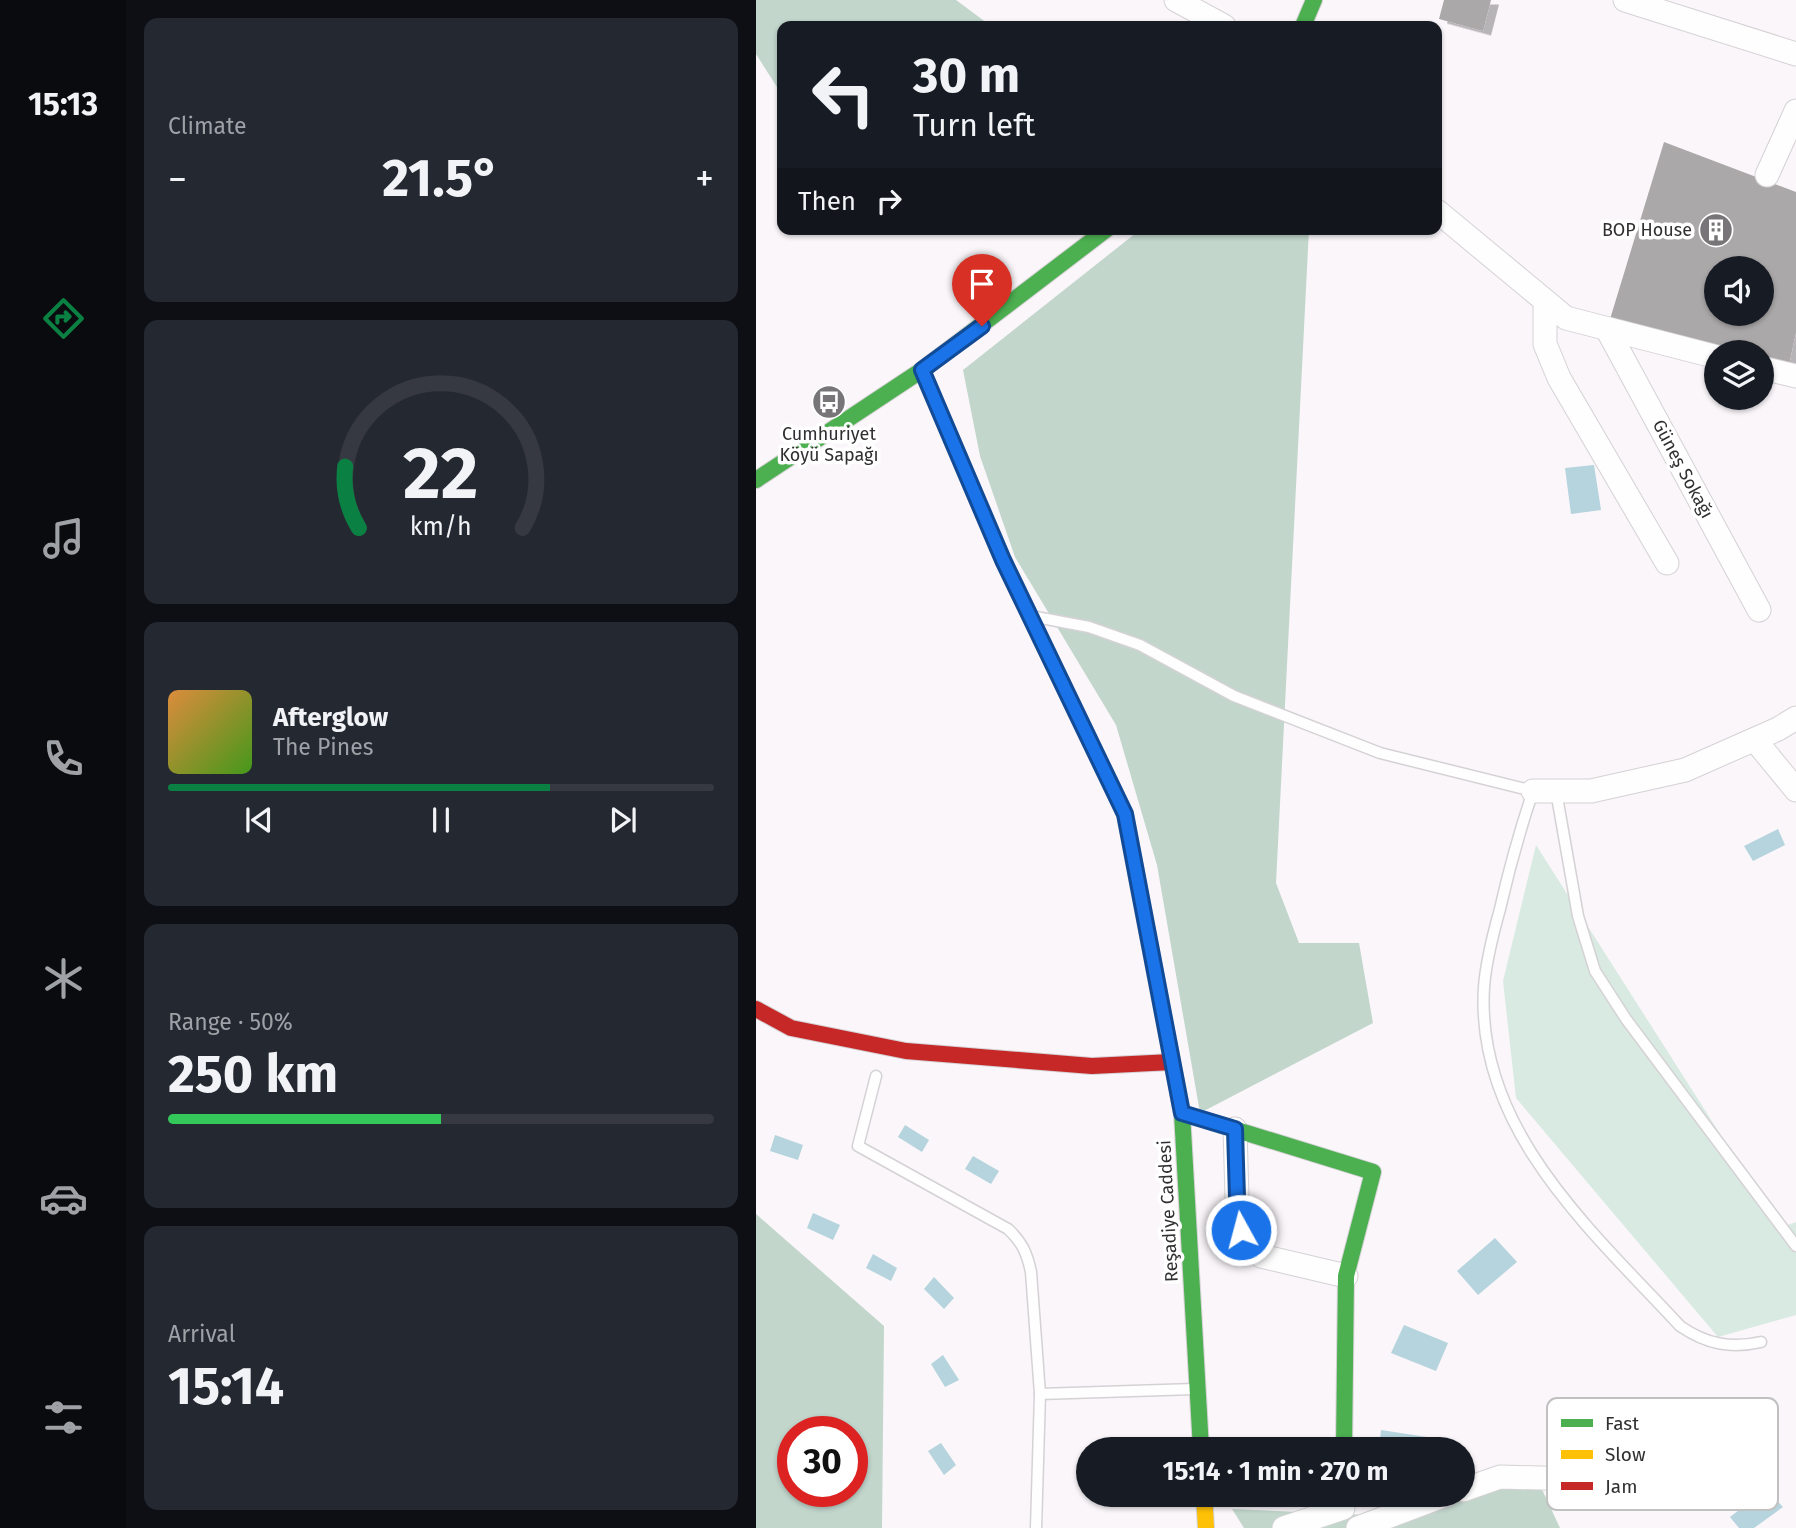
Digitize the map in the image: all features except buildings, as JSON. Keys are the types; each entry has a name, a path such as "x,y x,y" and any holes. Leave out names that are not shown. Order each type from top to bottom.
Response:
{"street":[{"path":"1176,0 1215,21"},
{"path":"1305,21 1314,0"},
{"path":"1625,0 1796,54"},
{"path":"1768,175 1796,111"},
{"path":"1442,215 1566,318 1704,354"},
{"path":"756,480 922,370 1099,235"},
{"path":"1545,301 1545,344 1559,378 1667,563"},
{"name":"Güneş Sokağı","path":"1607,329 1759,610"},
{"name":"Reşadiye Caddesi","path":"922,370 1003,560 1125,814 1182,1113 1200,1437"},
{"path":"1774,371 1796,376"},
{"path":"1545,791 1591,791 1685,770 1755,740 1796,718"},
{"path":"1755,740 1796,790"},
{"path":"756,1009 791,1028 906,1051 1092,1066 1172,1062"},
{"path":"1182,1113 1373,1172 1346,1276 1344,1437"},
{"path":"1235,1129 1241,1230 1261,1256 1346,1276"},
{"path":"1475,1486 1500,1477 1547,1478"},
{"path":"1205,1507 1206,1528"},
{"path":"1284,1528 1343,1507"},
{"path":"1358,1528 1414,1507"}],"lane":[{"path":"1030,616 1089,627 1140,645 1234,696 1380,753 1545,791"},
{"path":"1545,791 1595,971 1626,1019 1796,1246"},
{"path":"1545,791 1518,834 1488,955 1484,1017 1497,1084 1521,1138 1551,1182 1680,1326 1692,1335 1712,1343 1743,1346 1761,1342"},
{"path":"876,1076 858,1146 1008,1228 1019,1239 1027,1253 1031,1272 1040,1394 1036,1528"},
{"path":"1040,1394 1198,1389"}],"shaded area":[{"path":"1536,845 1780,1228 1796,1222 1796,1315 1718,1337 1516,1098 1503,981"}],"green space":[{"path":"756,0 956,0 984,21 777,21 777,87 756,54"},
{"path":"1133,235 1309,235 1276,883 1299,943 1359,943 1373,1023 1200,1113 1157,865 1116,725 1015,557 980,456 963,370"},
{"path":"756,1214 884,1326 882,1528 756,1528"},
{"path":"1532,1468 1547,1500 1547,1510 1552,1510 1560,1528 1244,1528 1232,1509 1369,1515 1397,1507 1475,1507 1475,1484"}],"water":[{"path":"1594,465 1601,510 1571,514 1565,468"},
{"path":"1778,829 1785,845 1753,861 1744,846"},
{"path":"905,1125 929,1140 922,1152 898,1137"},
{"path":"775,1135 803,1145 798,1160 770,1151"},
{"path":"973,1156 999,1171 991,1184 965,1169"},
{"path":"813,1213 840,1225 833,1240 807,1228"},
{"path":"1495,1238 1517,1262 1478,1295 1457,1271"},
{"path":"873,1254 897,1268 891,1281 866,1268"},
{"path":"934,1277 954,1298 944,1309 924,1289"},
{"path":"1404,1325 1448,1343 1436,1371 1391,1353"},
{"path":"943,1355 959,1380 945,1387 931,1364"},
{"path":"1381,1430 1427,1437 1380,1437"},
{"path":"941,1443 956,1465 944,1475 928,1451"},
{"path":"1778,1502 1783,1507 1754,1528 1739,1528 1730,1517 1739,1510 1778,1510"}],"traffic: fast":[{"path":"1305,21 1314,0"},
{"path":"756,480 922,370 1099,235"},
{"path":"1139,889 1182,1113 1200,1437"},
{"path":"1182,1113 1373,1172 1346,1276 1344,1437"}],"traffic: slow":[{"path":"922,370 1003,560 1125,814 1139,889"},
{"path":"1205,1507 1206,1528"}],"traffic: jam":[{"path":"756,1009 791,1028 906,1051 1092,1066 1172,1062"}],"place":[{"name":"BOP House","path":"1716,230"},
{"name":"Cumhuriyet Köyü Sapağı","path":"829,402"}],"route":[{"path":"982,326 922,370 1003,560 1125,814 1182,1113 1235,1129 1241,1230"}]}
